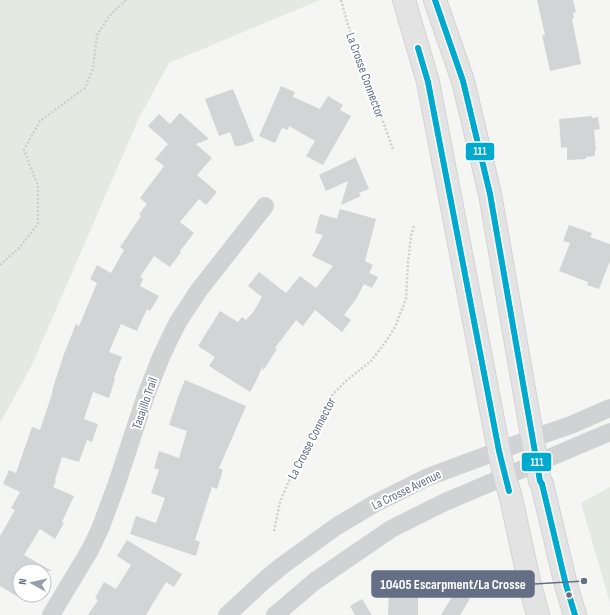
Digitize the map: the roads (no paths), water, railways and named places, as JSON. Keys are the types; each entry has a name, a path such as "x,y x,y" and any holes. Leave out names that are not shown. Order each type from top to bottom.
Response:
{"main road":[{"path":"404,0 428,82 499,451 538,615"},
{"path":"435,0 463,81 490,194 540,482 542,484 566,585 575,615"}],"street":[{"name":"Tasajillo Trail","path":"51,615 90,550 100,529 154,374 170,338 189,304 199,290 265,206"},
{"name":"La Crosse Avenue","path":"227,615 283,566 357,513 428,477 571,425 610,408"},
{"path":"275,615 315,580 391,529 436,506 538,464 610,432"}],"place":[{"name":"10405 Escarpment/La Crosse","path":"584,581"}]}
